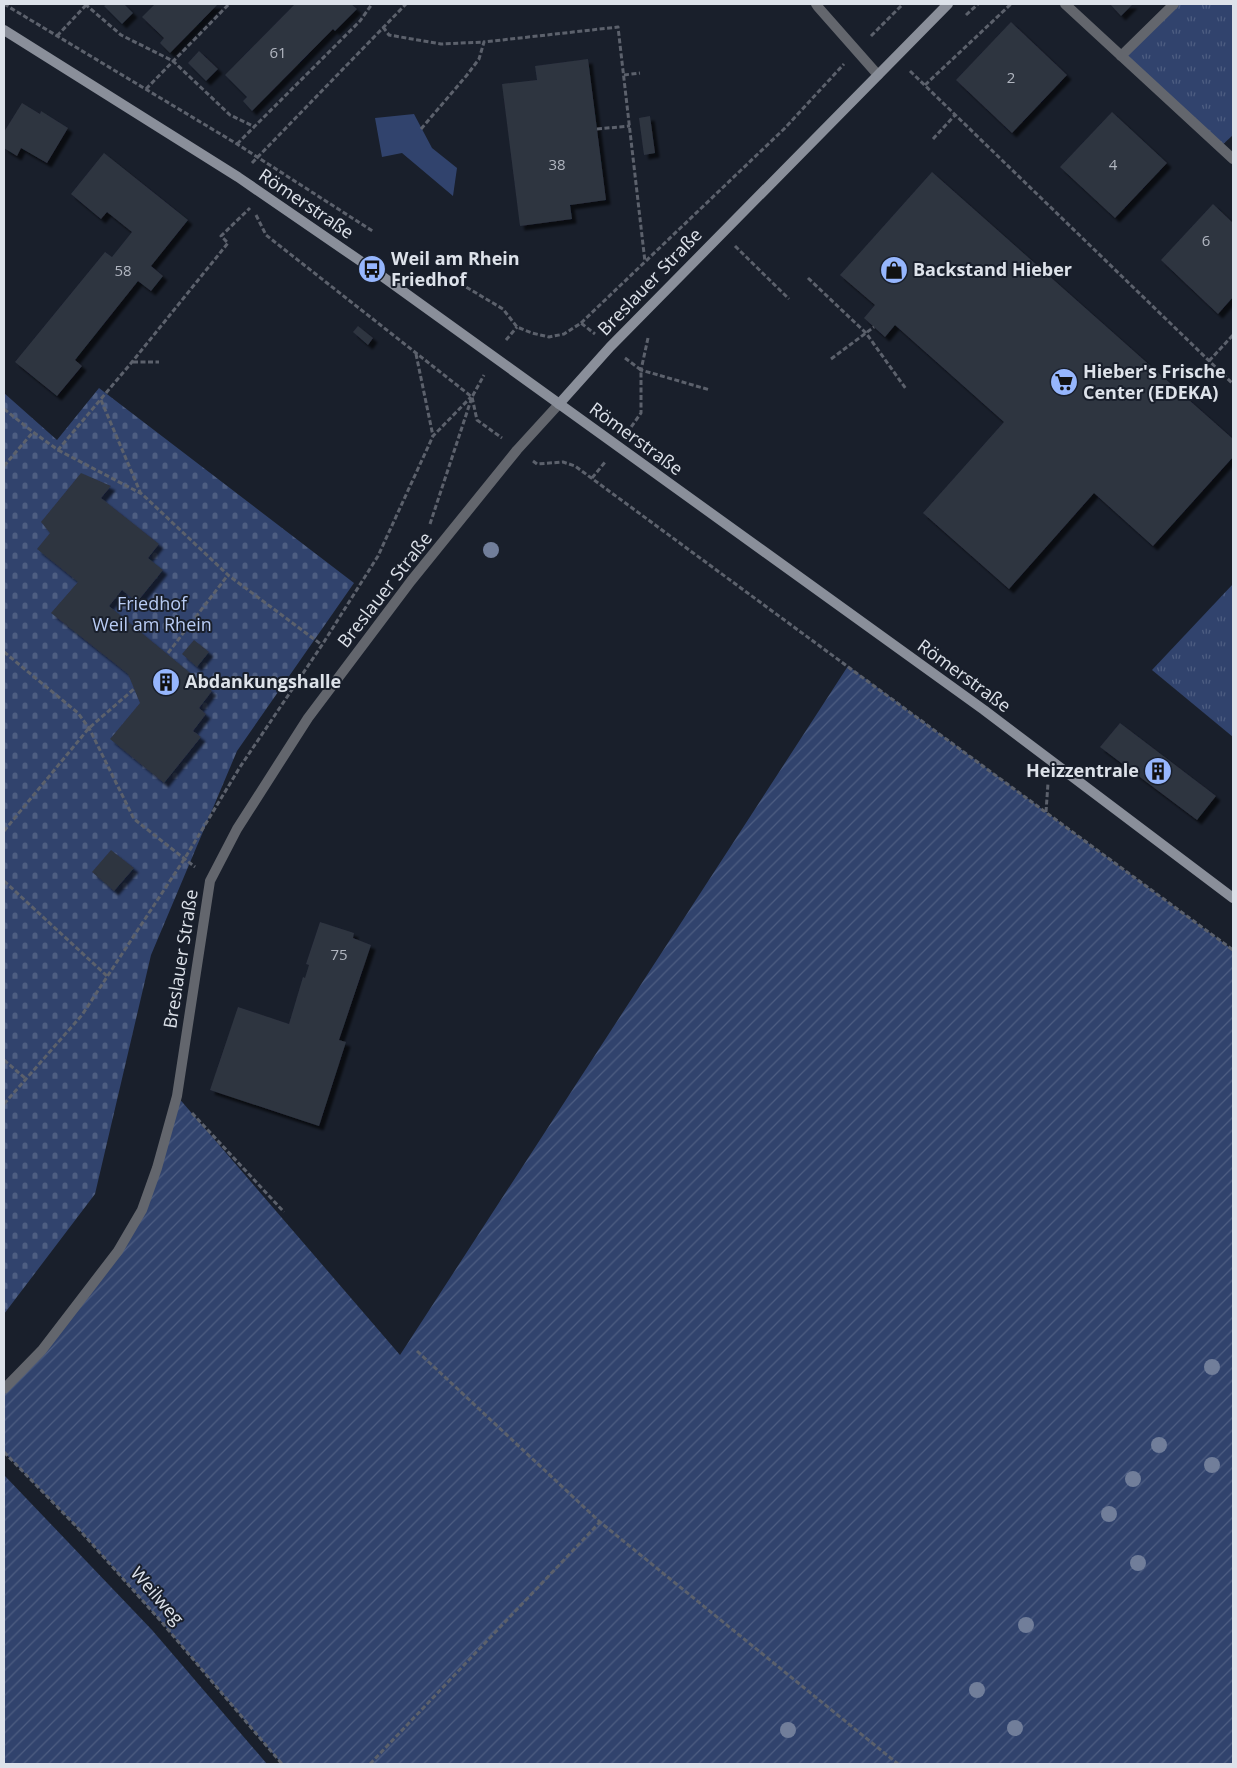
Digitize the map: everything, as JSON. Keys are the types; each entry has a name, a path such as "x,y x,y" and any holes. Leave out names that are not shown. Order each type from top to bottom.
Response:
{"street":[{"path":"816,4 878,75"},
{"name":"Breslauer Straße","path":"4,1389 42,1350 118,1251 142,1210 157,1168 177,1096 210,881 236,829 308,718 411,581 517,450 610,347 948,4"},
{"path":"1065,4 1233,159"},
{"path":"1121,56 1174,4"},
{"name":"Römerstraße","path":"4,30 238,177 372,269 991,716 1233,898"}],"path":[{"path":"4,4 237,144 374,232"},
{"path":"57,36 87,4 120,35 173,62 230,115 255,127"},
{"path":"146,89 229,4"},
{"path":"237,144 360,21 372,4"},
{"path":"238,177 406,4"},
{"path":"581,323 784,129 856,50 903,4"},
{"path":"924,85 1011,4"},
{"path":"383,27 389,35 440,44 484,42 618,27 645,262"},
{"path":"421,129 467,75 479,58 484,42"},
{"path":"896,57 1233,384"},
{"path":"624,75 640,73"},
{"path":"933,139 956,115"},
{"path":"597,129 630,126"},
{"path":"58,450 228,243 221,236 252,206 266,235 472,397"},
{"path":"735,246 789,299"},
{"path":"439,275 461,284 502,309 517,327"},
{"path":"808,278 866,333 906,389"},
{"path":"831,359 874,327"},
{"path":"1209,361 1233,336"},
{"path":"415,353 433,436"},
{"path":"132,362 159,362"},
{"path":"641,370 710,390"},
{"path":"4,1104 82,1015 378,556 433,436 472,397"},
{"path":"429,526 472,397"},
{"path":"101,400 142,494"},
{"path":"4,409 58,450 142,494 228,575 322,645"},
{"path":"4,466 33,432"},
{"path":"592,478 1233,950"},
{"path":"168,654 228,575"},
{"path":"4,652 78,713 88,728 134,819 185,858 210,881"},
{"path":"4,831 88,728 134,689"},
{"path":"4,881 107,976"},
{"path":"4,1060 26,1079"},
{"path":"177,1096 284,1212"},
{"path":"417,1351 600,1522 898,1764"},
{"name":"Weilweg","path":"4,1452 83,1533 282,1764"},
{"path":"370,1764 600,1522"}],"green space":[{"path":"1174,4 1233,4 1233,135 1220,147 1121,56"},
{"path":"414,114 432,148 457,168 453,196 402,153 382,157 375,118"},
{"name":"Friedhof Weil am Rhein","path":"99,388 354,583 237,751 151,955 95,1194 4,1314 4,393 57,440"},
{"path":"1233,584 1233,737 1152,670"},
{"path":"848,666 1233,950 1233,1764 282,1764 159,1619 76,1526 4,1452 4,1389 42,1350 142,1210 177,1096 400,1355"},
{"path":"4,1475 152,1630 267,1764 4,1764"}],"building":[{"path":"107,4 124,4 133,13 122,24 104,6"},
{"path":"155,4 218,4 170,53 160,43 164,38 142,17"},
{"path":"295,4 351,4 357,9 335,31 333,29 252,111 243,101 247,97 225,75"},
{"path":"1110,4 1133,4 1121,16"},
{"path":"1011,22 1067,75 1012,133 956,80"},
{"path":"199,51 218,69 206,81 188,63"},
{"path":"588,59 606,200 570,205 572,219 520,226 502,84 537,80 535,66"},
{"path":"22,103 40,114 41,111 68,128 47,163 21,148 17,156 4,148 4,132"},
{"path":"1112,112 1167,163 1115,218 1060,167"},
{"path":"650,116 655,153 644,155 639,118"},
{"path":"104,153 188,220 151,266 163,276 151,291 138,281 75,360 82,366 57,396 15,362 105,252 112,257 132,232 107,212 101,219 71,194"},
{"name":"Hieber's Frische Center (EDEKA)","path":"932,172 1233,439 1233,457 1153,546 1094,493 1009,589 923,513 1004,422 895,325 885,337 864,318 875,305 840,275"},
{"path":"1213,204 1233,223 1233,297 1218,314 1161,260"},
{"path":"358,326 373,338 368,345 353,332"},
{"path":"81,473 111,486 101,498 159,544 148,558 163,570 137,602 122,590 109,606 212,691 199,708 206,714 193,731 201,737 164,783 110,739 140,703 128,674 51,613 78,582 37,549 50,533 41,522"},
{"path":"194,640 209,652 197,667 182,654"},
{"name":"Heizzentrale","path":"1120,723 1216,796 1197,820 1100,747"},
{"path":"111,850 134,868 114,891 92,872"},
{"path":"320,922 354,933 353,938 371,945 339,1040 346,1042 319,1126 210,1090 238,1007 289,1024 303,977 305,978 309,965 306,964"}],"place":[{"name":"Weil am Rhein Friedhof","path":"372,269"},
{"name":"Backstand Hieber","path":"894,270"},
{"name":"Hieber's Frische Center (EDEKA)","path":"1064,382"},
{"name":"Abdankungshalle","path":"166,682"},
{"name":"Heizzentrale","path":"1158,771"}]}
